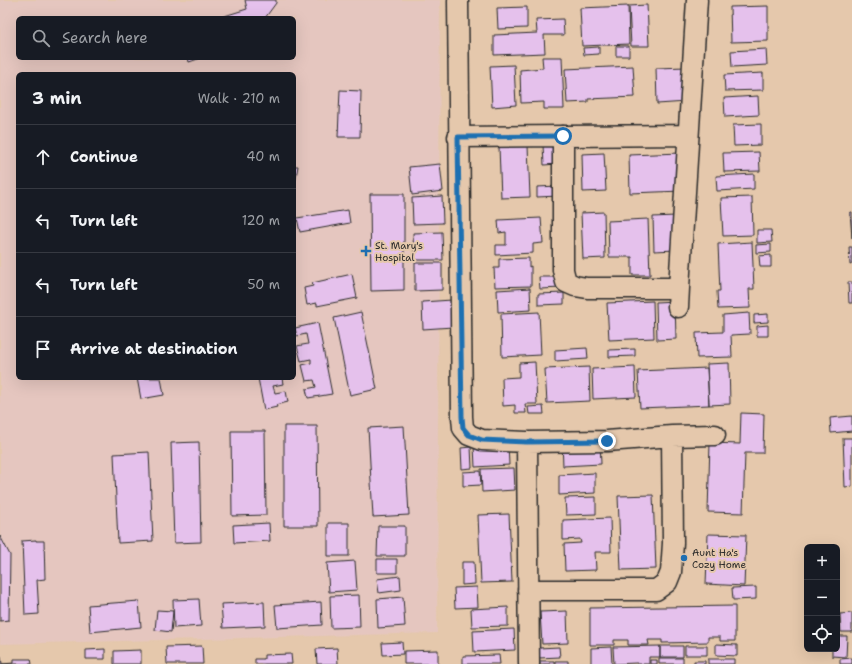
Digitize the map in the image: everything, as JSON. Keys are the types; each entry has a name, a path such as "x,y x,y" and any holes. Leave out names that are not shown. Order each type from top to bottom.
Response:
{"street":[{"path":"458,0 458,137 463,428 469,435 482,440 527,442 607,441 672,436 715,435"},
{"path":"563,136 563,270 566,282 575,286 587,288 678,297 696,0"},
{"path":"458,137 688,135"},
{"path":"528,590 656,590 667,582 671,572 673,543 672,436"},
{"path":"527,442 529,664"}],"shaded area":[{"name":"St. Mary's Hospital","path":"0,0 440,0 437,633 0,644"}],"building":[{"path":"245,0 276,0 276,3 266,16 224,16 247,9"},
{"path":"647,5 649,46 631,46 629,6"},
{"path":"628,6 629,44 582,46 580,8"},
{"path":"768,6 768,41 731,42 730,7"},
{"path":"527,7 527,28 498,29 497,8"},
{"path":"563,19 564,35 544,35 545,53 494,55 494,35 537,33 536,20"},
{"path":"616,46 629,46 629,56 616,56"},
{"path":"599,47 599,54 584,55 583,48"},
{"path":"766,49 767,65 732,67 731,51"},
{"path":"542,57 562,57 564,109 544,109 544,102 521,103 520,70 543,68"},
{"path":"514,65 516,105 492,107 490,66"},
{"path":"633,66 635,97 588,99 588,102 567,103 565,69"},
{"path":"686,67 687,102 657,104 656,68"},
{"path":"763,73 763,90 725,91 724,75"},
{"path":"340,90 361,91 360,137 338,137"},
{"path":"758,96 759,115 725,117 724,98"},
{"path":"761,124 761,145 734,146 733,125"},
{"path":"557,144 557,164 544,165 543,145"},
{"path":"528,146 530,197 501,198 499,147"},
{"path":"759,152 760,171 724,172 723,153"},
{"path":"604,153 606,191 583,192 582,154"},
{"path":"681,153 682,191 630,193 629,155"},
{"path":"440,164 443,191 412,195 409,167"},
{"path":"296,166 298,166 296,178"},
{"path":"754,174 754,189 717,191 716,176"},
{"path":"559,186 559,196 537,197 537,187"},
{"path":"370,194 404,194 404,290 371,291"},
{"path":"442,196 443,223 413,224 412,198"},
{"path":"752,197 753,235 723,236 721,198"},
{"path":"348,210 350,223 300,232 297,218"},
{"path":"604,212 605,258 583,259 581,213"},
{"path":"850,212 852,212 852,238"},
{"path":"675,216 676,250 654,251 653,217"},
{"path":"541,218 543,243 533,244 533,253 496,255 496,245 506,245 506,232 499,233 498,220"},
{"path":"648,219 650,275 632,275 632,257 609,257 608,221"},
{"path":"757,230 771,230 772,242 757,243"},
{"path":"442,232 443,260 414,260 413,233"},
{"path":"752,242 754,289 749,289 750,308 718,309 717,291 720,291 718,244"},
{"path":"771,244 771,252 756,253 756,245"},
{"path":"849,247 852,247 852,264 850,265"},
{"path":"771,255 771,267 760,267 759,256"},
{"path":"529,258 529,267 531,266 531,286 495,287 494,268 499,268 499,259"},
{"path":"415,263 442,263 442,290 415,291"},
{"path":"352,274 357,298 317,306 317,303 307,305 304,288 313,286 312,283"},
{"path":"539,277 562,277 562,288 540,289"},
{"path":"848,282 852,282 852,303 849,303"},
{"path":"530,288 531,310 498,312 497,290"},
{"path":"564,293 564,304 538,305 538,294"},
{"path":"452,300 453,327 423,329 422,302"},
{"path":"653,301 654,338 609,340 607,303"},
{"path":"675,301 676,339 657,340 656,302"},
{"path":"361,312 377,389 350,395 334,318"},
{"path":"539,312 541,355 502,357 501,314"},
{"path":"749,313 750,334 731,335 732,357 697,358 696,333 723,332 723,315"},
{"path":"768,314 768,322 754,323 754,315"},
{"path":"318,323 332,394 308,398 306,389 316,387 314,380 306,381 302,365 311,363 311,359 301,361 297,346 308,344 306,334 297,336 296,328"},
{"path":"768,325 768,336 757,336 757,326"},
{"path":"587,348 588,359 555,361 555,350"},
{"path":"635,349 635,356 609,357 609,350"},
{"path":"535,362 537,404 525,404 526,413 515,413 515,405 503,406 502,378 519,377 519,363"},
{"path":"729,363 730,404 709,405 707,364"},
{"path":"589,367 590,401 547,403 545,369"},
{"path":"635,367 636,397 593,399 592,369"},
{"path":"707,368 709,405 640,408 638,371"},
{"path":"137,380 161,380 164,395 141,399"},
{"path":"258,380 282,380 283,384 273,386 275,393 286,391 288,402 276,405 277,407 264,410"},
{"path":"543,406 544,414 529,414 528,407"},
{"path":"741,413 764,414 763,453 745,453 743,513 708,512 710,443 740,444"},
{"path":"852,416 852,431 831,433 830,418"},
{"path":"284,426 317,426 318,526 284,526"},
{"path":"404,426 409,515 373,517 368,428"},
{"path":"231,431 265,431 266,515 232,516"},
{"path":"843,438 852,438 852,486 845,487"},
{"path":"600,441 601,464 563,466 562,442"},
{"path":"199,442 201,542 174,543 171,443"},
{"path":"508,444 509,465 475,467 474,446"},
{"path":"471,447 472,468 462,469 461,448"},
{"path":"149,452 153,541 118,543 114,454"},
{"path":"514,468 515,490 482,492 481,469"},
{"path":"480,471 481,485 463,486 463,472"},
{"path":"595,473 595,493 559,495 559,475"},
{"path":"653,495 656,569 621,570 618,496"},
{"path":"596,497 596,514 566,515 565,498"},
{"path":"509,514 512,582 481,583 478,515"},
{"path":"610,518 611,552 595,552 596,570 565,571 564,544 581,543 580,539 563,540 563,520"},
{"path":"269,523 270,541 234,543 233,525"},
{"path":"328,523 349,523 349,556 328,556"},
{"path":"378,526 405,526 405,556 377,556"},
{"path":"708,534 746,535 744,586 706,584"},
{"path":"0,536 10,555 9,620 0,621"},
{"path":"22,541 44,541 45,579 37,580 39,614 25,615"},
{"path":"377,559 397,559 397,573 377,573"},
{"path":"355,561 357,590 329,592 327,563"},
{"path":"462,562 474,562 475,584 462,585"},
{"path":"400,576 401,590 379,593 377,579"},
{"path":"477,587 478,607 455,608 454,588"},
{"path":"756,587 756,599 733,600 732,588"},
{"path":"359,595 360,627 331,628 330,596"},
{"path":"403,597 405,626 378,628 377,599"},
{"path":"199,599 201,626 174,628 173,600"},
{"path":"139,601 141,627 90,632 88,605"},
{"path":"264,602 265,626 223,628 221,604"},
{"path":"321,602 322,625 277,628 275,605"},
{"path":"735,606 735,641 720,641 720,637 708,637 708,642 662,643 662,640 648,640 649,645 628,645 628,640 614,640 614,645 590,645 590,608"},
{"path":"508,607 508,626 472,627 471,609"},
{"path":"157,610 173,611 171,632 155,630"},
{"path":"567,611 568,643 542,644 540,612"},
{"path":"852,613 852,632 841,632 840,614"},
{"path":"514,629 515,650 474,652 473,631"},
{"path":"840,636 847,636 846,657 832,656 832,652 840,652"},
{"path":"402,642 403,654 383,655 382,643"},
{"path":"716,644 737,645 737,656 716,655"},
{"path":"202,646 203,664 167,664 166,647"},
{"path":"660,646 660,657 649,657 649,664 614,664 613,647"},
{"path":"660,646 683,646 683,657 660,657"},
{"path":"685,646 707,646 707,655 685,655"},
{"path":"559,647 560,657 539,658 539,648"},
{"path":"611,647 612,664 591,664 591,648"},
{"path":"337,648 338,664 317,664 316,649"},
{"path":"105,649 105,659 86,659 86,650"},
{"path":"141,650 141,664 114,664 114,651"},
{"path":"438,650 438,664 404,664 404,651"},
{"path":"291,654 292,664 255,664 255,659 264,659 264,655"},
{"path":"499,655 500,664 463,664 463,656"},
{"path":"1,656 2,664 0,664"},
{"path":"659,658 683,658 683,664 659,664"},
{"path":"852,658 852,664 840,664 840,659"},
{"path":"14,659 31,659 32,664 2,664 14,663"},
{"path":"708,659 734,659 734,664 708,664"},
{"path":"650,660 657,660 657,664 650,664"},
{"path":"538,661 554,661 554,664 538,664"},
{"path":"555,661 568,661 568,664 555,664"},
{"path":"694,661 705,661 705,664 694,664"}],"place":[{"name":"St. Mary's Hospital","path":"366,251"},
{"name":"Aunt Ha's Cozy Home","path":"684,558"}],"route":[{"path":"563,136 458,137 463,428 469,435 482,440 527,442 607,441"}]}
